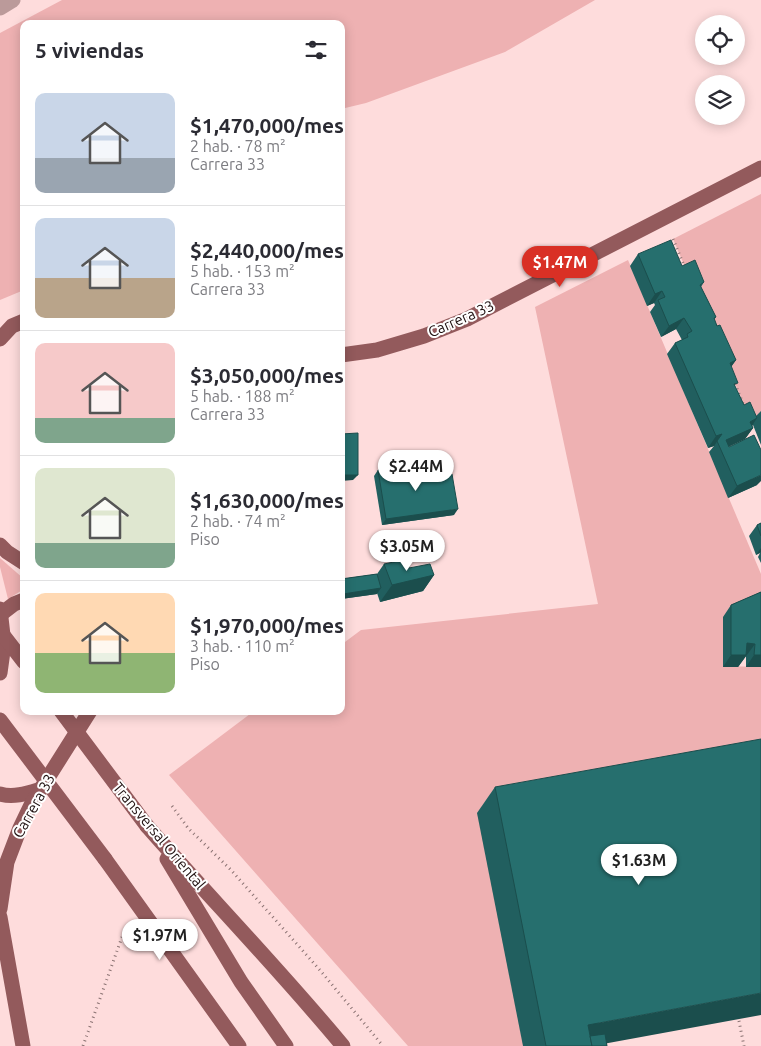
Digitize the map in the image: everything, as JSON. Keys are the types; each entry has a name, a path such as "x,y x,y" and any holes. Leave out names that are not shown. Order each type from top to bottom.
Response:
{"main road":[{"name":"Carrera 33","path":"345,354 377,350 424,336 467,319 761,168"},
{"path":"0,339 12,326 20,323"},
{"path":"0,545 20,560"},
{"path":"0,673 4,644 0,611 20,602"},
{"path":"0,631 20,657"},
{"name":"Transversal Oriental","path":"64,715 147,826 297,990 343,1046"},
{"name":"Carrera 33","path":"0,909 4,878 12,845 41,789 87,715"},
{"path":"0,720 105,859 239,1046"},
{"path":"0,794 8,796 25,794 41,789"},
{"path":"147,826 241,982 286,1046"},
{"path":"0,917 23,1046"}],"street":[{"path":"0,8 14,0"}],"path":[{"path":"664,218 687,272"},
{"path":"733,380 748,414"},
{"path":"172,806 188,828 237,876 319,969 383,1046"},
{"path":"83,1046 122,937"},
{"path":"738,1013 744,1046"}],"shaded area":[{"path":"62,0 595,0 505,52 366,103 345,108 345,20 24,20"},
{"path":"20,22 20,292 0,300 0,33"},
{"path":"761,194 761,416 752,423 673,239"},
{"path":"628,260 761,574 761,600 723,666 761,667 761,761 523,1046 408,1046 169,775 249,715 345,715 345,642 361,630 598,604 535,307"},
{"path":"0,558 20,576 20,592 8,599 0,567"}],"building":[{"path":"671,240 682,266 695,260 704,282 700,285 716,317 714,318 717,326 720,325 736,360 730,363 738,383 734,384 744,405 750,402 757,418 750,422 753,428 726,440 729,447 754,435 761,450 761,475 737,486 717,441 722,434 716,436 675,343 688,337 687,334 692,331 684,318 669,326 658,300 665,297 662,291 655,294 638,254"},
{"path":"358,433 358,475 345,475 345,434"},
{"path":"413,463 414,471 430,470 430,477 452,474 458,509 386,519 378,470"},
{"path":"761,523 761,536 757,525"},
{"path":"408,559 409,568 430,564 434,575 392,585 384,564"},
{"path":"377,574 381,588 345,594 345,578"},
{"path":"761,592 761,655 754,655 755,644 747,643 746,655 731,655 731,605"},
{"path":"761,739 761,993 588,1025 592,1046 546,1046 495,787"},
{"path":"605,1034 607,1046 592,1046 590,1036"}]}
